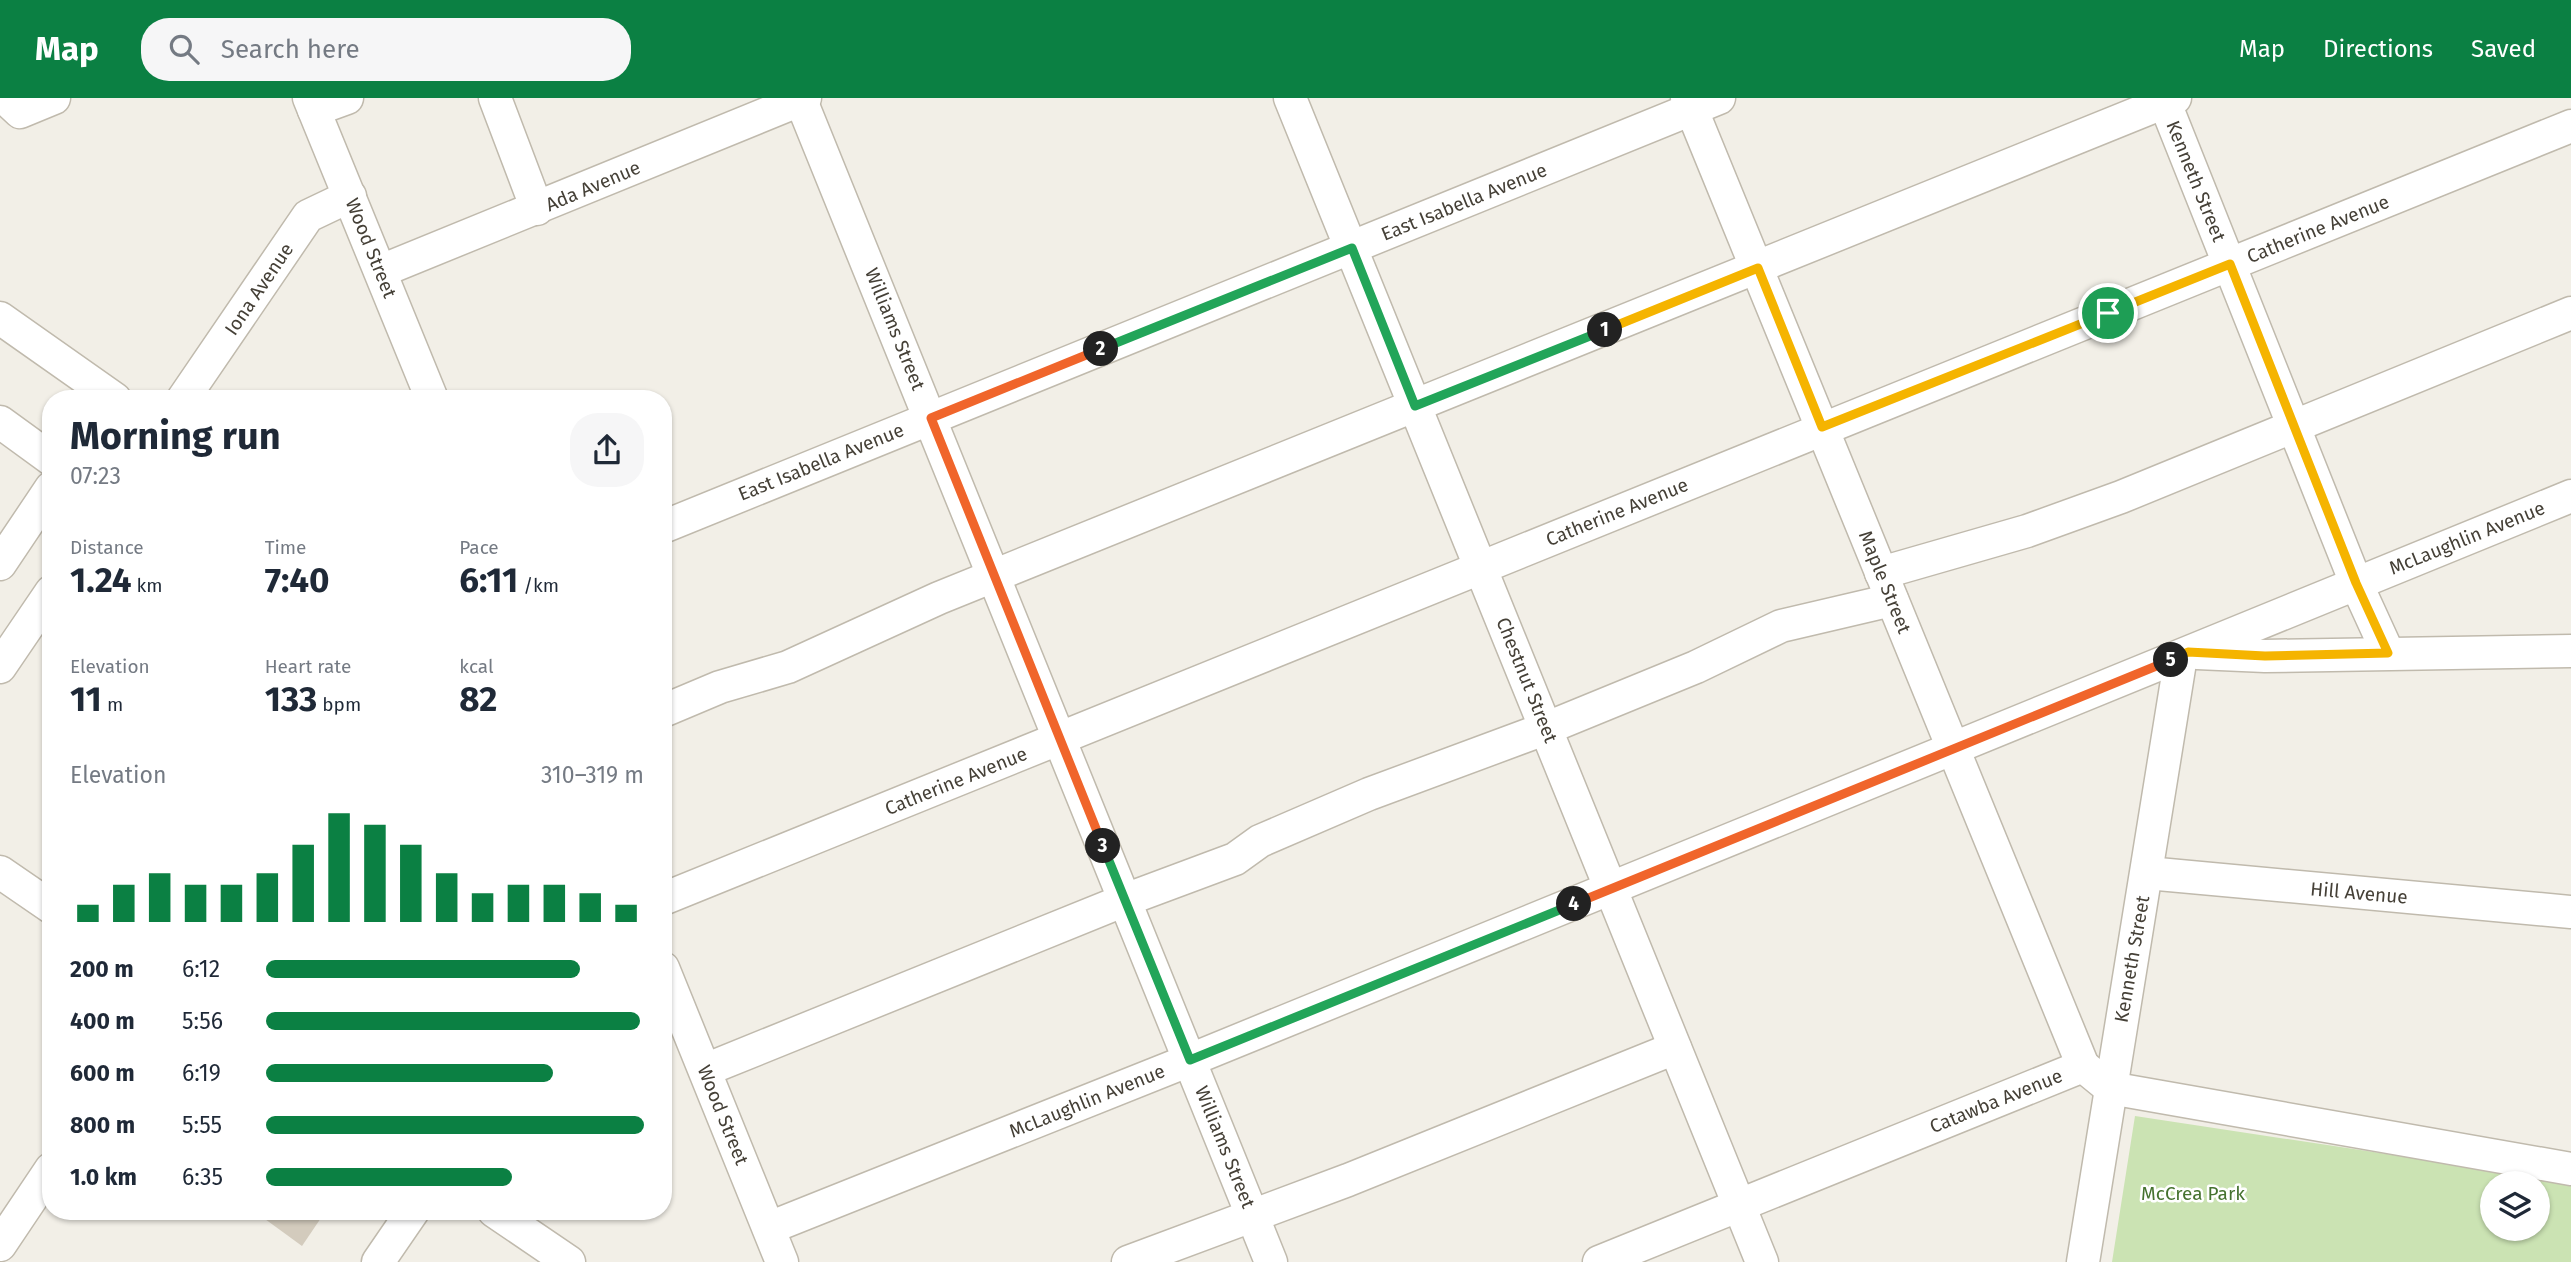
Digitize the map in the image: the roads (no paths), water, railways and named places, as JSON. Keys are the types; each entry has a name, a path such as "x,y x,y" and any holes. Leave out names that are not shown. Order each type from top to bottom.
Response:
{"street":[{"path":"5,98 20,111 54,98"},
{"path":"312,104 347,98"},
{"path":"495,98 537,209"},
{"name":"Chestnut Street","path":"1290,98 1762,1262"},
{"name":"Ada Avenue","path":"381,271 802,99"},
{"name":"Williams Street","path":"802,99 993,578 1272,1262"},
{"path":"672,707 720,687 788,667 939,598 1758,268 2168,99"},
{"name":"Kenneth Street","path":"2168,99 2356,583 2388,653"},
{"name":"East Isabella Avenue","path":"672,523 1352,248 1699,102"},
{"name":"Maple Street","path":"1699,102 1758,268 2083,1066"},
{"name":"Wood Street","path":"312,104 428,390"},
{"name":"Catherine Avenue","path":"672,895 1822,427 2571,126"},
{"name":"Iona Avenue","path":"189,390 308,216 349,196"},
{"path":"705,1070 1125,900 1236,859 1261,841 1369,794 1547,727 1743,646 1781,626 2121,497 2571,313"},
{"path":"0,318 102,390"},
{"path":"0,422 42,452"},
{"name":"McLaughlin Avenue","path":"769,1228 1190,1060 2571,496"},
{"path":"0,564 42,501"},
{"path":"0,667 42,605"},
{"path":"2185,654 2265,656 2571,651"},
{"name":"Kenneth Street","path":"2083,1262 2110,1088 2185,654"},
{"path":"0,872 42,901"},
{"name":"Hill Avenue","path":"2147,873 2571,912"},
{"name":"Wood Street","path":"672,990 782,1262"},
{"path":"1128,1262 1348,1180 1675,1048"},
{"name":"Catawba Avenue","path":"1599,1262 2083,1066 2110,1088 2571,1168"},
{"path":"0,1245 42,1182"},
{"path":"378,1262 407,1220"},
{"path":"508,1220 569,1262"}],"park label":[{"name":"McCrea Park","path":"2193,1193"}]}
